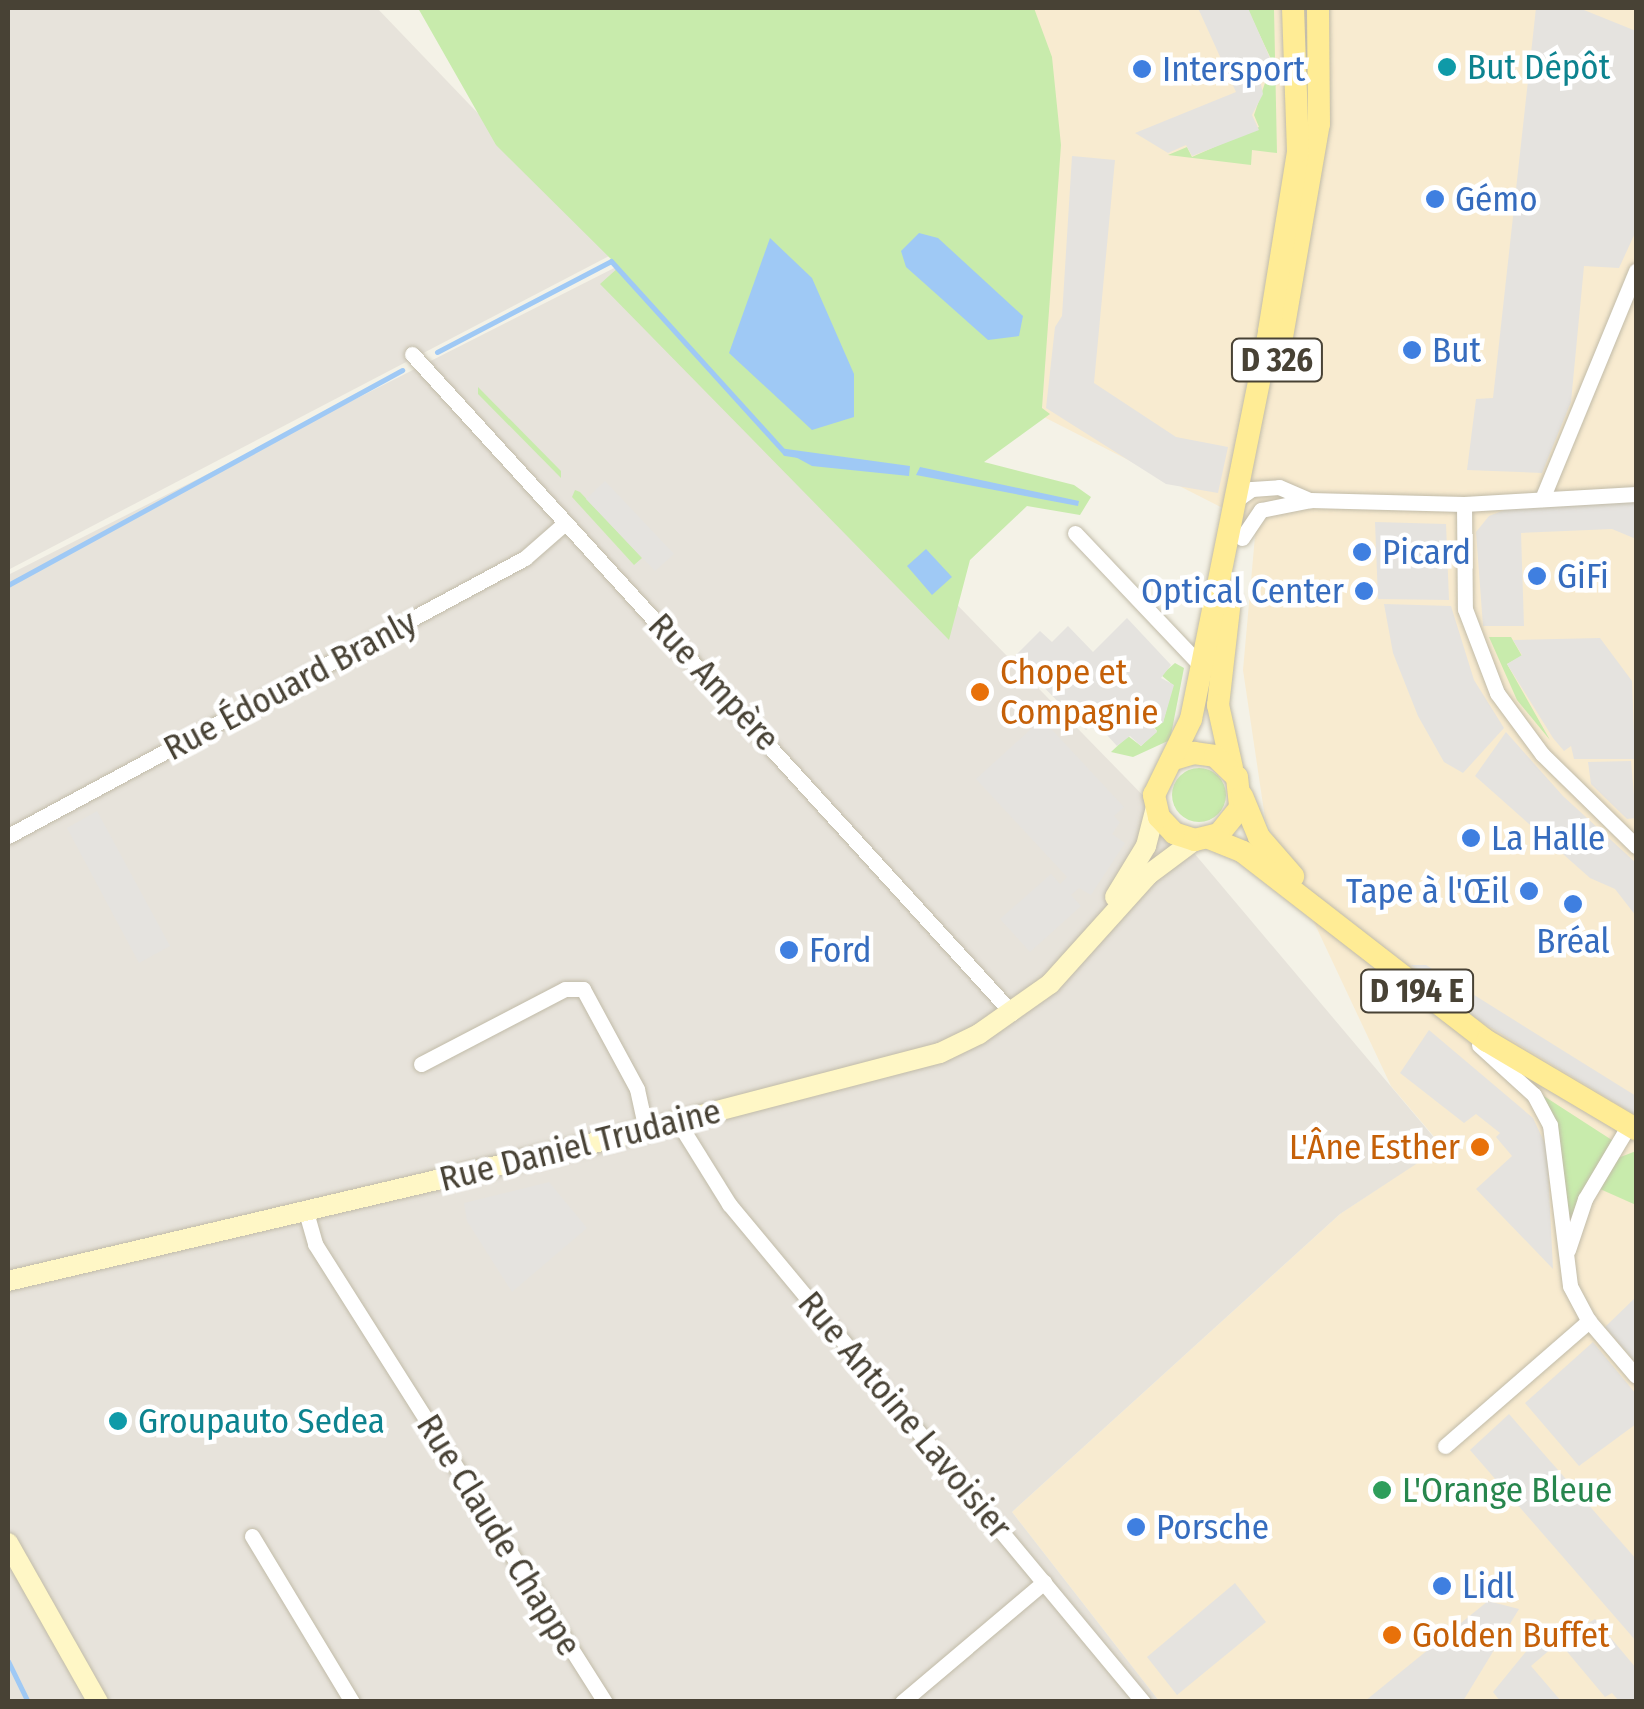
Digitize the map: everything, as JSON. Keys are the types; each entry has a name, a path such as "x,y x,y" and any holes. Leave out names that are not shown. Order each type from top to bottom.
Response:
{"main road":[{"name":"D 326","path":"1232,768 1218,705 1242,538 1243,495 1298,151 1293,8"},
{"name":"D 326","path":"1174,760 1191,719 1312,181 1322,79 1318,8"},
{"path":"1204,753 1232,768 1242,796 1236,818 1202,839 1166,826 1156,806 1156,784 1174,760 1204,753"},
{"name":"D 194 E","path":"1242,796 1258,837 1318,900 1479,1024 1634,1124"},
{"name":"Rue Daniel Trudaine","path":"1088,941 1146,846 1156,806"},
{"name":"Rue Daniel Trudaine","path":"8,1281 38,1278 916,1061 1012,1012 1050,984 1148,874 1202,839"},
{"name":"D 194 E","path":"1202,839 1243,852 1424,996 1634,1124"},
{"name":"Rue Daniel Trudaine","path":"8,1291 38,1278"},
{"path":"8,1544 98,1702"}],"street":[{"path":"1542,498 1636,271"},
{"name":"Rue Ampère","path":"412,354 1012,1012"},
{"path":"1243,495 1279,488 1310,500"},
{"path":"1242,538 1261,510 1310,500 1464,504 1636,494"},
{"path":"1464,504 1464,609 1497,693 1555,768 1636,846"},
{"name":"Rue Édouard Branly","path":"8,836 525,558 565,523"},
{"path":"1075,534 1201,666"},
{"path":"421,1064 565,988 583,989 637,1089 646,1130"},
{"path":"1424,996 1534,1095 1556,1142 1570,1286 1589,1321 1636,1376"},
{"name":"Rue Antoine Lavoisier","path":"678,1122 729,1204 1143,1702"},
{"path":"1567,1254 1586,1199 1634,1124"},
{"name":"Rue Claude Chappe","path":"306,1212 314,1244 606,1702"},
{"path":"1445,1446 1589,1321"},
{"path":"252,1536 352,1702"},
{"path":"902,1702 1044,1582"}],"shaded area":[{"path":"8,8 377,8 613,254 8,570"},
{"path":"1015,8 1636,8 1636,1701 1159,1701 1012,1512 1340,1214 1442,1146 1391,1086 1265,818 1243,670 1256,525 1036,413"},
{"path":"1198,8 1248,8 1270,58 1257,65 1263,94 1252,115 1259,130 1192,156 1186,145 1168,153 1135,133 1236,92"},
{"path":"1536,8 1579,8 1636,31 1636,231 1619,268 1584,266 1571,402 1542,473 1467,470 1476,399 1493,398"},
{"path":"1072,156 1115,160 1094,383 1176,437 1228,447 1218,493 1166,484 1046,408 1055,327 1062,316"},
{"path":"624,263 1162,815 1442,1147 1340,1214 1012,1512 1159,1701 8,1702 8,575"},
{"path":"605,481 674,554 655,571 586,499"},
{"path":"1636,502 1636,539 1612,529 1521,533 1524,626 1483,626 1476,532 1489,516 1507,509"},
{"path":"1375,522 1446,524 1449,600 1378,599"},
{"path":"1384,604 1451,606 1474,680 1504,728 1463,773 1444,762 1418,716 1393,653"},
{"path":"1127,618 1171,665 1161,678 1174,685 1163,723 1149,721 1157,732 1141,746 1130,736 1117,746 1095,722 1086,730 1014,657 1040,631 1052,642 1068,626 1093,652"},
{"path":"1600,638 1632,681 1635,759 1574,759 1571,746 1564,751 1553,738 1507,664 1522,655 1513,640"},
{"path":"1042,719 1124,807 1114,816 1120,822 1112,834 1125,843 1091,895 1079,888 1071,895 1081,906 1030,952 1000,919 1051,874 1060,884 1067,877 976,779"},
{"path":"1506,732 1563,796 1636,863 1636,916 1615,889 1590,878 1475,776"},
{"path":"1631,761 1636,818 1627,819 1591,784 1588,762"},
{"path":"97,811 170,946 139,963 67,828"},
{"path":"1411,965 1426,965 1636,1096 1636,1115 1475,1018"},
{"path":"1429,1030 1533,1118 1547,1148 1553,1269 1476,1189 1512,1156 1496,1137 1500,1133 1476,1114 1464,1123 1400,1073"},
{"path":"549,1182 587,1228 512,1292 467,1221 464,1203"},
{"path":"1636,1297 1636,1363 1605,1327"},
{"path":"1593,1342 1636,1394 1636,1424 1579,1466 1525,1403"},
{"path":"1509,1414 1636,1559 1636,1641 1470,1450"},
{"path":"1235,1583 1266,1622 1177,1695 1147,1657"},
{"path":"1488,1601 1519,1609 1463,1701 1365,1701"},
{"path":"1595,1619 1636,1668 1636,1701 1619,1701 1612,1693 1605,1697 1559,1642 1531,1666 1561,1701 1500,1701 1493,1692 1541,1633 1561,1622 1582,1627"}],"green space":[{"path":"418,8 1034,8 1052,57 1061,145 1042,408 1050,414 984,462 1074,485 1091,497 1080,515 1027,506 970,560 949,640 600,284 619,267 496,145"},
{"path":"1247,8 1274,8 1277,153 1252,150 1251,165 1168,155 1187,147 1192,157 1259,127 1254,115 1265,83 1259,66 1271,59"},
{"path":"478,387 561,471 561,478 478,394"},
{"path":"575,490 642,558 634,565 572,497"},
{"path":"1489,637 1511,637 1522,656 1507,664 1550,740 1517,700"},
{"path":"1175,663 1184,668 1170,740 1133,757 1111,752 1128,736 1141,746 1157,731 1149,721 1163,722 1173,685 1161,675"},
{"path":"1199,768 1218,776 1226,795 1218,814 1199,822 1180,814 1172,795 1180,776"},
{"path":"1522,1082 1618,1144 1567,1254 1558,1159"},
{"path":"1636,1151 1636,1205 1600,1189 1618,1158"}],"water":[{"path":"919,233 938,238 1023,316 1019,336 988,340 906,267 901,251"},
{"path":"770,238 812,278 854,374 854,417 812,430 729,353"},
{"path":"779,448 910,466 909,476 812,466"},
{"path":"920,467 1079,501 1078,506 916,475"},
{"path":"926,549 952,577 932,595 907,566"}],"waterway":[{"path":"437,352 611,261 785,453 803,456"},
{"path":"8,585 402,370"},
{"path":"8,1661 28,1702"}],"place":[{"name":"But Dépôt","path":"1447,67"},
{"name":"Intersport","path":"1142,69"},
{"name":"Gémo","path":"1435,199"},
{"name":"But","path":"1412,350"},
{"name":"Picard","path":"1362,552"},
{"name":"GiFi","path":"1537,576"},
{"name":"Optical Center","path":"1364,591"},
{"name":"Chope et Compagnie","path":"980,692"},
{"name":"La Halle","path":"1471,838"},
{"name":"Tape à l'Œil","path":"1529,891"},
{"name":"Bréal","path":"1573,904"},
{"name":"Ford","path":"789,950"},
{"name":"L'Âne Esther","path":"1480,1147"},
{"name":"Groupauto Sedea","path":"118,1421"},
{"name":"L'Orange Bleue","path":"1382,1490"},
{"name":"Porsche","path":"1136,1527"},
{"name":"Lidl","path":"1442,1586"},
{"name":"Golden Buffet","path":"1392,1635"}]}
